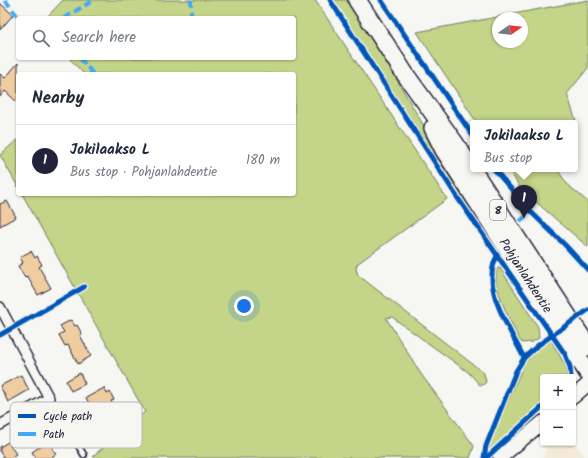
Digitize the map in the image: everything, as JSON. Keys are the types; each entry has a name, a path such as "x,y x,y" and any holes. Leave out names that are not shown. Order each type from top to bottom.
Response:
{"highway":[{"name":"Pohjanlahdentie","path":"357,0 405,74 470,167"},
{"name":"Pohjanlahdentie","path":"405,74 444,150 588,373"},
{"name":"Pohjanlahdentie","path":"474,172 588,348"}],"street":[{"path":"0,307 49,398 42,402"},
{"path":"576,394 588,384"},
{"path":"0,425 10,419"},
{"path":"500,458 540,425"}],"lane":[{"path":"49,398 51,402"},
{"path":"80,448 84,455"}],"shaded area":[{"path":"576,445 585,458 543,458 548,446"}],"green space":[{"path":"63,0 315,0 447,199 357,264 356,269 358,275 484,373 486,382 483,385 480,385 468,372 392,317 386,318 421,374 474,446 470,458 95,458 93,456 102,448 142,448 142,415 145,412 142,407 142,402 139,402 23,196 296,196 296,72 82,72 71,60 296,60 296,16 48,16"},
{"path":"334,0 347,0 397,80 476,215 481,227"},
{"path":"588,0 588,68 567,94 576,120 475,120 417,32 492,18 492,48 528,48 528,12 524,12"},
{"path":"16,141 16,183 0,155"},
{"path":"510,172 559,172 567,184 588,202 588,247 521,189"},
{"path":"498,268 500,268 538,327 539,338 532,342 523,343 520,341 508,315 499,294 496,275"},
{"path":"551,340 566,367 567,374 540,374 540,406 489,452 490,443 524,364 539,348"}],"building":[{"path":"0,3 13,15 0,30"},
{"path":"18,63 18,72 16,72 16,101 5,91 0,97 0,74 5,78"},
{"path":"7,201 16,217 0,226 0,204"},
{"path":"31,251 35,258 37,256 42,265 39,267 51,288 38,295 27,276 25,278 18,266 23,263 20,257"},
{"path":"71,320 75,326 77,325 82,334 80,335 91,356 78,364 68,345 65,346 59,335 64,332 60,326"},
{"path":"80,373 85,384 71,391 66,381"},
{"path":"21,375 29,390 8,402 0,386"},
{"path":"104,388 107,394 110,392 114,400 112,402 88,402 86,398"},
{"path":"8,442 10,448 12,448 16,454 10,458 4,458 0,452 0,447"},
{"path":"38,448 52,448 56,454 50,458 36,458 32,452"}],"marked path":[{"path":"5,0 17,16"},
{"path":"67,16 94,0"},
{"path":"191,0 191,16"},
{"path":"82,60 91,72"},
{"path":"520,221 531,212"}],"cycle path":[{"path":"330,0 455,194 565,354 570,367 571,374"},
{"path":"381,0 470,132"},
{"path":"497,172 531,212 588,270"},
{"path":"497,256 493,268 492,281 494,294 505,321 524,358"},
{"path":"0,335 84,287"},
{"path":"484,458 486,446 516,371 524,358 537,346 588,310"},
{"path":"486,458 540,409"}],"place":[{"name":"Jokilaakso L","path":"524,218"}]}
